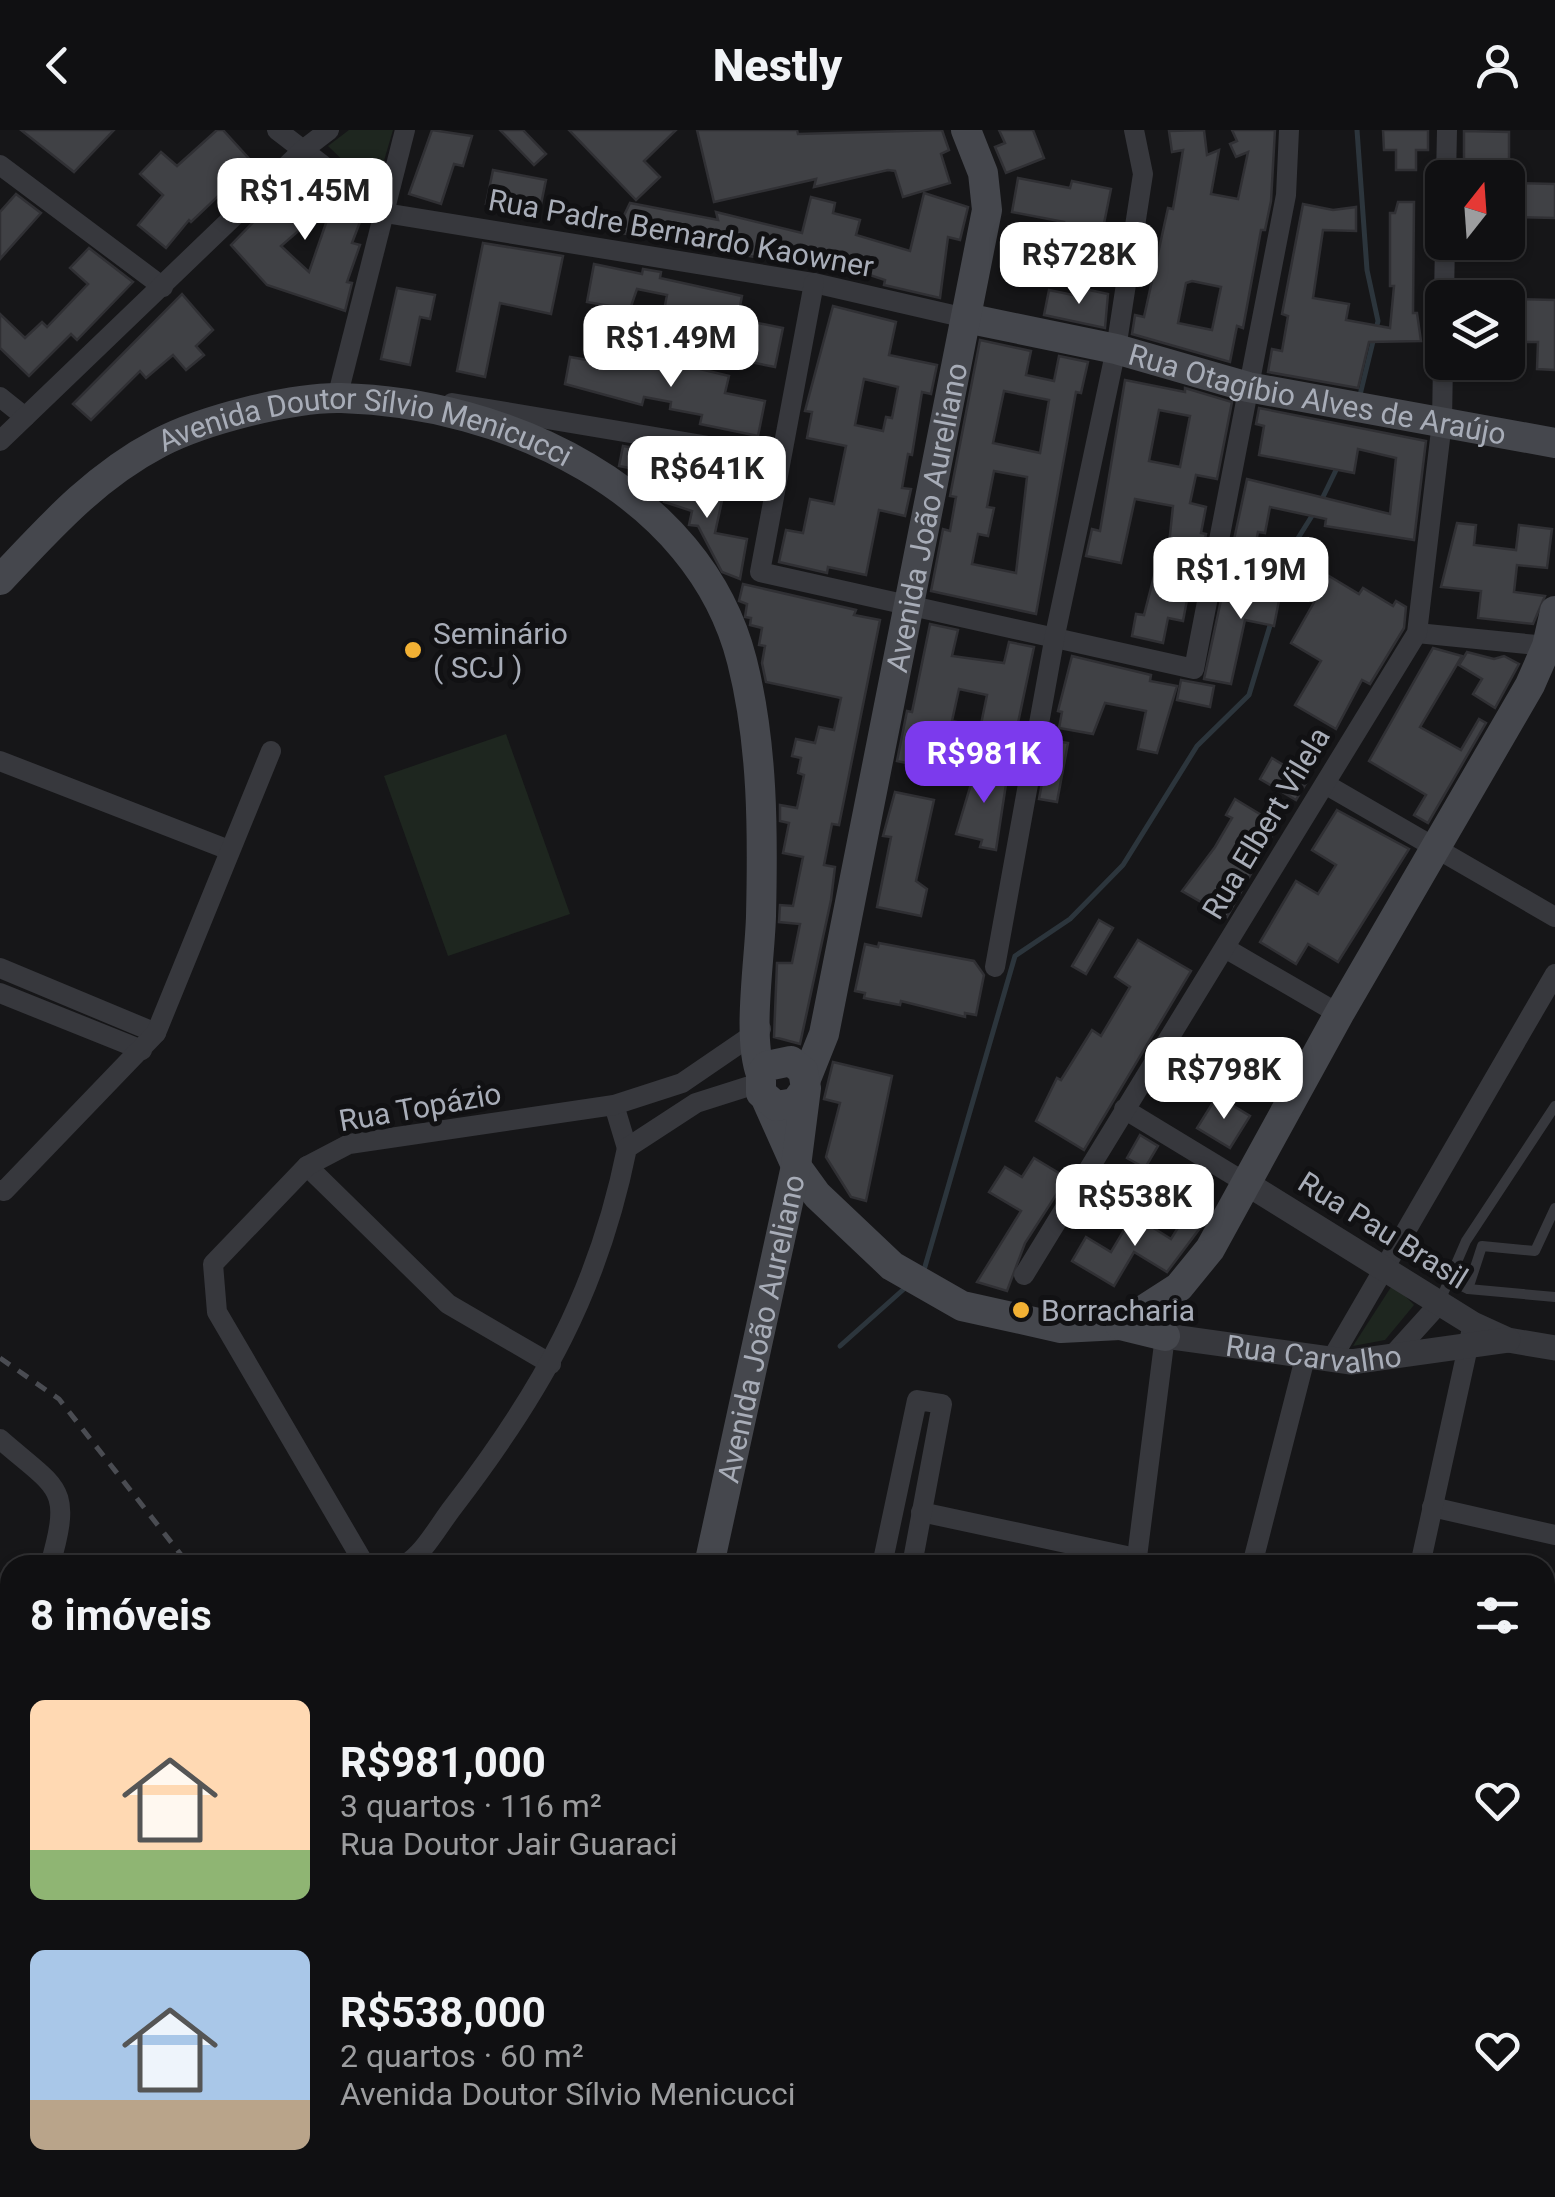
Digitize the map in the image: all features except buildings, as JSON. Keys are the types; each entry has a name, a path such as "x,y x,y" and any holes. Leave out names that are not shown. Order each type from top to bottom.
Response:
{"main road":[{"name":"Avenida João Aureliano","path":"711,1555 796,1166 781,1078 824,1034 966,318 987,190 966,130"},
{"name":"Rua Otagíbio Alves de Araújo","path":"966,318 1116,349 1248,387 1555,442"},
{"name":"Avenida Doutor Sílvio Menicucci","path":"0,580 86,490 161,442 233,418 337,398 400,402 534,438 574,456 627,493 675,538 714,594 741,656 757,730 759,1026 755,1054 781,1078 796,1166 817,1195 892,1266 962,1306 1061,1328 1120,1325"},
{"path":"1120,1325 1190,1278 1530,685 1547,646 1555,611"},
{"name":"Rua Carvalho","path":"1120,1325 1165,1336"}],"street":[{"path":"278,130 385,214"},
{"path":"0,441 303,150 329,130"},
{"path":"337,398 404,130"},
{"path":"995,967 1054,635 1116,349 1143,174 1134,130"},
{"path":"814,283 760,572 1194,669 1286,195 1289,130"},
{"path":"1446,130 1446,160"},
{"path":"0,166 163,287"},
{"name":"Rua Padre Bernardo Kaowner","path":"385,214 814,283 966,318"},
{"name":"Rua Elbert Vilela","path":"1024,1276 1417,633 1442,422 1443,380"},
{"path":"0,396 25,417"},
{"path":"400,402 466,403 779,458"},
{"path":"1417,633 1547,646"},
{"path":"0,1190 4,1192 156,1033 271,751"},
{"path":"0,761 229,850"},
{"path":"1325,784 1555,917"},
{"path":"1224,948 1338,1014"},
{"path":"142,1050 3,994 7,971 156,1033"},
{"path":"1331,1360 1555,974"},
{"path":"72,1022 80,1002"},
{"name":"Rua Topázio","path":"359,1555 217,1312 213,1264 307,1166 349,1144 614,1106 682,1083 759,1026"},
{"path":"628,1148 696,1103 781,1078"},
{"path":"682,1083 696,1103"},
{"path":"412,1555 505,1439 580,1308 616,1200 628,1148 614,1106"},
{"name":"Rua Pau Brasil","path":"1124,1109 1438,1305 1471,1334 1555,1348"},
{"path":"307,1166 448,1304 551,1364"},
{"path":"1392,1357 1438,1305"},
{"path":"1422,1555 1471,1334"},
{"name":"Rua Carvalho","path":"1165,1336 1331,1360 1392,1357 1471,1334"},
{"path":"1137,1555 1165,1336"},
{"path":"1255,1555 1304,1358"},
{"path":"884,1555 918,1400 942,1404 914,1555"},
{"path":"0,1439 53,1486 60,1500 64,1517 53,1555"},
{"path":"1432,1507 1555,1535"},
{"path":"921,1512 1106,1555"}],"lane":[{"path":"1438,1305 1466,1241 1555,1106"},
{"path":"1468,1289 1482,1246 1535,1250 1555,1208"},
{"path":"1450,1280 1468,1289 1555,1297"}],"shaded area":[{"path":"349,130 393,130 378,181 355,172 328,146"},
{"path":"506,734 570,914 448,956 384,776"},
{"path":"1393,1284 1414,1305 1385,1340 1353,1346"}],"waterway":[{"path":"1357,130 1367,270 1378,321 1359,399"},
{"path":"1321,501 1338,466"},
{"path":"924,1270 1015,956 1070,919 1123,865 1197,746 1249,695 1295,543 1315,511"},
{"path":"840,1346 905,1288"}],"railway":[{"path":"0,1358 59,1399 181,1555"}],"place":[{"name":"Seminário ( SCJ )","path":"413,650"},
{"name":"Borracharia","path":"1021,1310"}]}
